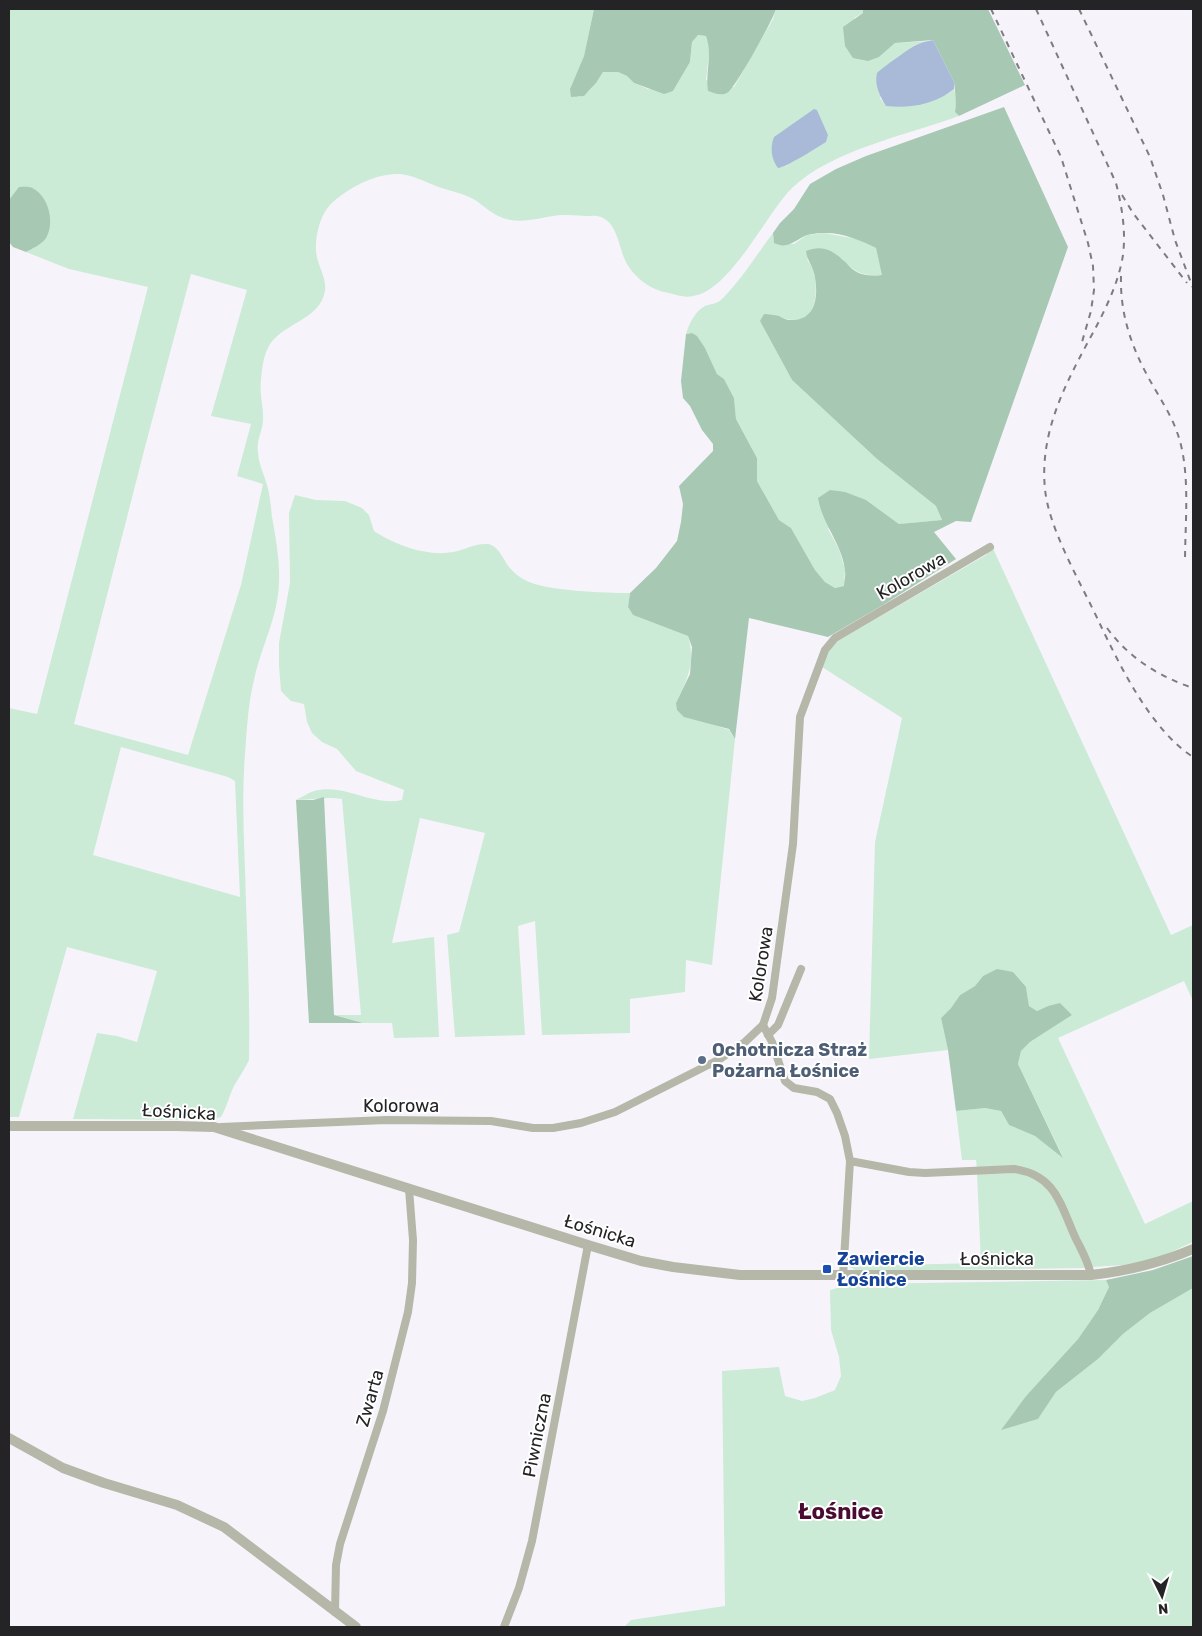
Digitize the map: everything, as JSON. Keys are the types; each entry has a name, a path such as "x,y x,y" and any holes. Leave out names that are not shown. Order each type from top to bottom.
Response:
{"street":[{"name":"Kolorowa","path":"214,1128 386,1120 491,1121 533,1128 553,1128 580,1123 615,1112 720,1058 745,1042 763,1025 772,998 793,844 800,717 825,650 835,638 990,547"},
{"path":"768,1035 778,1024 800,969"},
{"path":"763,1025 788,1084 798,1089 824,1095 833,1104 845,1136 850,1161 843,1276"},
{"name":"Łośnicka","path":"9,1126 176,1126 214,1128 588,1245 641,1260 705,1272 740,1275 843,1276 1091,1275 1141,1267 1193,1249"},
{"path":"850,1161 909,1172 925,1173 1014,1169 1028,1171 1037,1176 1059,1198 1086,1257 1091,1275"},
{"name":"Zwarta","path":"335,1612 336,1565 340,1544 383,1411 408,1312 412,1283 413,1240 409,1189"},
{"name":"Piwniczna","path":"504,1627 520,1588 532,1541 588,1245"},
{"path":"9,1438 63,1468 104,1483 178,1505 224,1527 356,1627"}],"green space":[{"path":"9,9 594,9 584,56 570,89 579,97 590,90 603,72 618,72 627,76 634,83 648,89 673,91 690,62 692,42 697,35 706,36 710,45 706,80 734,87 773,19 776,9 863,9 863,13 854,18 879,57 895,43 930,41 913,46 904,54 880,98 886,106 948,94 954,89 957,99 955,112 959,116 871,145 828,163 809,175 792,188 747,250 720,281 707,291 690,297 655,289 637,277 625,260 611,224 599,216 560,215 525,221 510,220 496,215 466,196 402,174 388,175 361,183 344,193 326,209 317,233 316,245 325,286 322,301 308,316 281,333 274,340 266,352 262,368 263,421 258,440 259,462 270,497 278,559 279,583 276,608 252,689 245,754 243,810 249,982 249,1060 234,1086 221,1117 211,1120 73,1119 97,1033 137,1042 157,971 67,947 19,1117 9,1117 9,708 37,714 148,287 69,269 26,252 34,248 9,200","holes":["817,110 828,136 817,148 792,161 785,167","191,274 247,290 211,416 251,424 237,476 263,484 241,585 188,755 74,724","121,747 228,777 235,781 240,897 93,855"]},
{"path":"594,9 776,9 738,80 725,94 708,91 708,43 706,36 698,35 692,42 690,62 673,91 664,94 634,83 627,76 618,72 603,72 584,96 571,97 570,89 584,56"},
{"path":"863,9 988,9 1025,85 959,116 955,112 954,82 933,40 895,43 879,57 868,61 853,58 845,46 843,27 863,13"},
{"path":"1004,107 1068,247 971,522 956,521 934,532 956,559 828,637 749,618 735,739 729,729 684,717 677,710 676,703 690,674 692,647 688,636 633,615 628,607 630,593 656,568 677,541 683,504 679,486 713,451 713,444 702,430 690,406 683,398 681,381 686,334 692,333 697,336 717,374 724,379 734,398 736,419 757,458 757,481 779,520 791,528 815,570 825,582 835,588 844,586 845,575 841,552 820,508 818,498 830,490 845,492 866,500 899,524 942,520 936,506 877,459 792,380 760,321 764,314 790,320 806,316 811,311 816,297 816,281 806,251 816,248 826,249 839,256 858,273 882,275 876,248 850,237 830,233 807,235 791,244 779,245 774,243 773,233 794,209 810,184 836,169 866,156"},
{"path":"19,187 31,187 39,193 47,205 50,218 49,232 46,238 26,252 13,247 9,242 9,200"},
{"path":"773,233 774,243 794,244 807,235 824,233 857,239 876,248 883,275 859,273 841,258 807,259 813,271 816,284 816,294 811,311 799,320 790,320 778,316 760,321 792,380 877,459 936,506 942,520 899,524 866,500 828,529 839,549 845,570 844,586 835,588 825,582 815,570 791,528 779,520 757,481 757,458 736,419 734,398 724,379 717,374 705,348 692,333 686,334 695,314 705,306 718,302 732,289"},
{"path":"295,495 316,500 345,501 362,508 369,515 374,531 412,549 443,553 487,544 498,550 517,575 534,584 576,591 630,593 628,607 633,615 688,636 691,663 687,679 676,703 709,723 729,730 735,739 712,965 686,960 685,992 630,999 630,1033 542,1035 535,921 518,926 525,1035 455,1037 447,935 459,932 485,833 420,818 392,943 434,937 439,1037 394,1038 392,1023 363,1023 334,1015 361,1015 342,799 296,800 314,791 325,789 348,792 380,800 402,800 404,790 356,771 337,749 322,742 312,733 307,722 304,704 291,701 281,691 279,643 290,583 289,513"},
{"path":"990,542 1171,935 1193,925 1193,1001 1184,981 1058,1038 1145,1224 1193,1201 1193,1242 1158,1258 1137,1264 1093,1267 1062,1200 1037,1173 977,1168 976,1160 962,1160 956,1111 985,1108 1001,1111 1009,1125 1035,1136 1063,1157 1018,1064 1021,1051 1030,1042 1072,1015 1048,1006 1037,1011 1029,1006 1026,987 983,976 975,986 960,995 941,1018 948,1050 869,1059 875,842 902,718 822,667 828,651 836,642 986,555 991,548"},
{"path":"324,797 334,1015 363,1023 309,1023 296,800 313,800"},
{"path":"997,969 1013,972 1026,987 1029,1006 1037,1011 1060,1003 1072,1015 1030,1042 1021,1051 1018,1064 1063,1158 1035,1136 1009,1125 1001,1111 985,1108 956,1111 948,1050 941,1018 960,995 975,986 983,976"},
{"path":"1020,1173 1036,1179 1054,1196 1073,1233 1087,1268 857,1271 848,1266 981,1263 977,1174"},
{"path":"1193,1256 1193,1288 1150,1313 1123,1334 1098,1359 1056,1392 1038,1419 1001,1430 1026,1396 1078,1339 1098,1310 1109,1287 1106,1280 1153,1270"},
{"path":"1106,1280 1109,1287 1098,1310 1078,1339 1026,1396 1002,1429 1038,1419 1056,1392 1098,1359 1123,1334 1150,1313 1193,1288 1193,1627 624,1627 631,1620 725,1606 722,1371 779,1367 785,1396 802,1401 835,1390 841,1376 839,1357 831,1330 830,1290 852,1284"}],"water":[{"path":"933,40 954,82 954,89 931,102 904,107 886,106 878,90 876,82 877,73 914,46"},
{"path":"814,109 817,110 828,135 826,142 778,168 772,153 774,137"}],"railway":[{"path":"991,9 1061,157 1088,243 1093,266 1094,290 1091,311 1082,342"},
{"path":"1036,9 1116,183 1124,228 1123,255 1112,293 1066,386 1051,426 1046,446 1044,467 1048,505 1059,539 1127,677 1150,714 1164,731 1193,757"},
{"path":"1079,9 1150,157 1175,240 1193,288"},
{"path":"1122,195 1133,213 1187,283"},
{"path":"1121,276 1124,315 1131,339 1147,375 1171,417 1181,447 1186,479 1185,562"},
{"path":"1107,628 1125,648 1145,665 1168,678 1193,688"}],"place":[{"name":"Ochotnicza Straż Pożarna Łośnice","path":"702,1060"},
{"name":"Zawiercie Łośnice","path":"827,1269"}],"district":[{"name":"Łośnice","path":"841,1511"}]}
